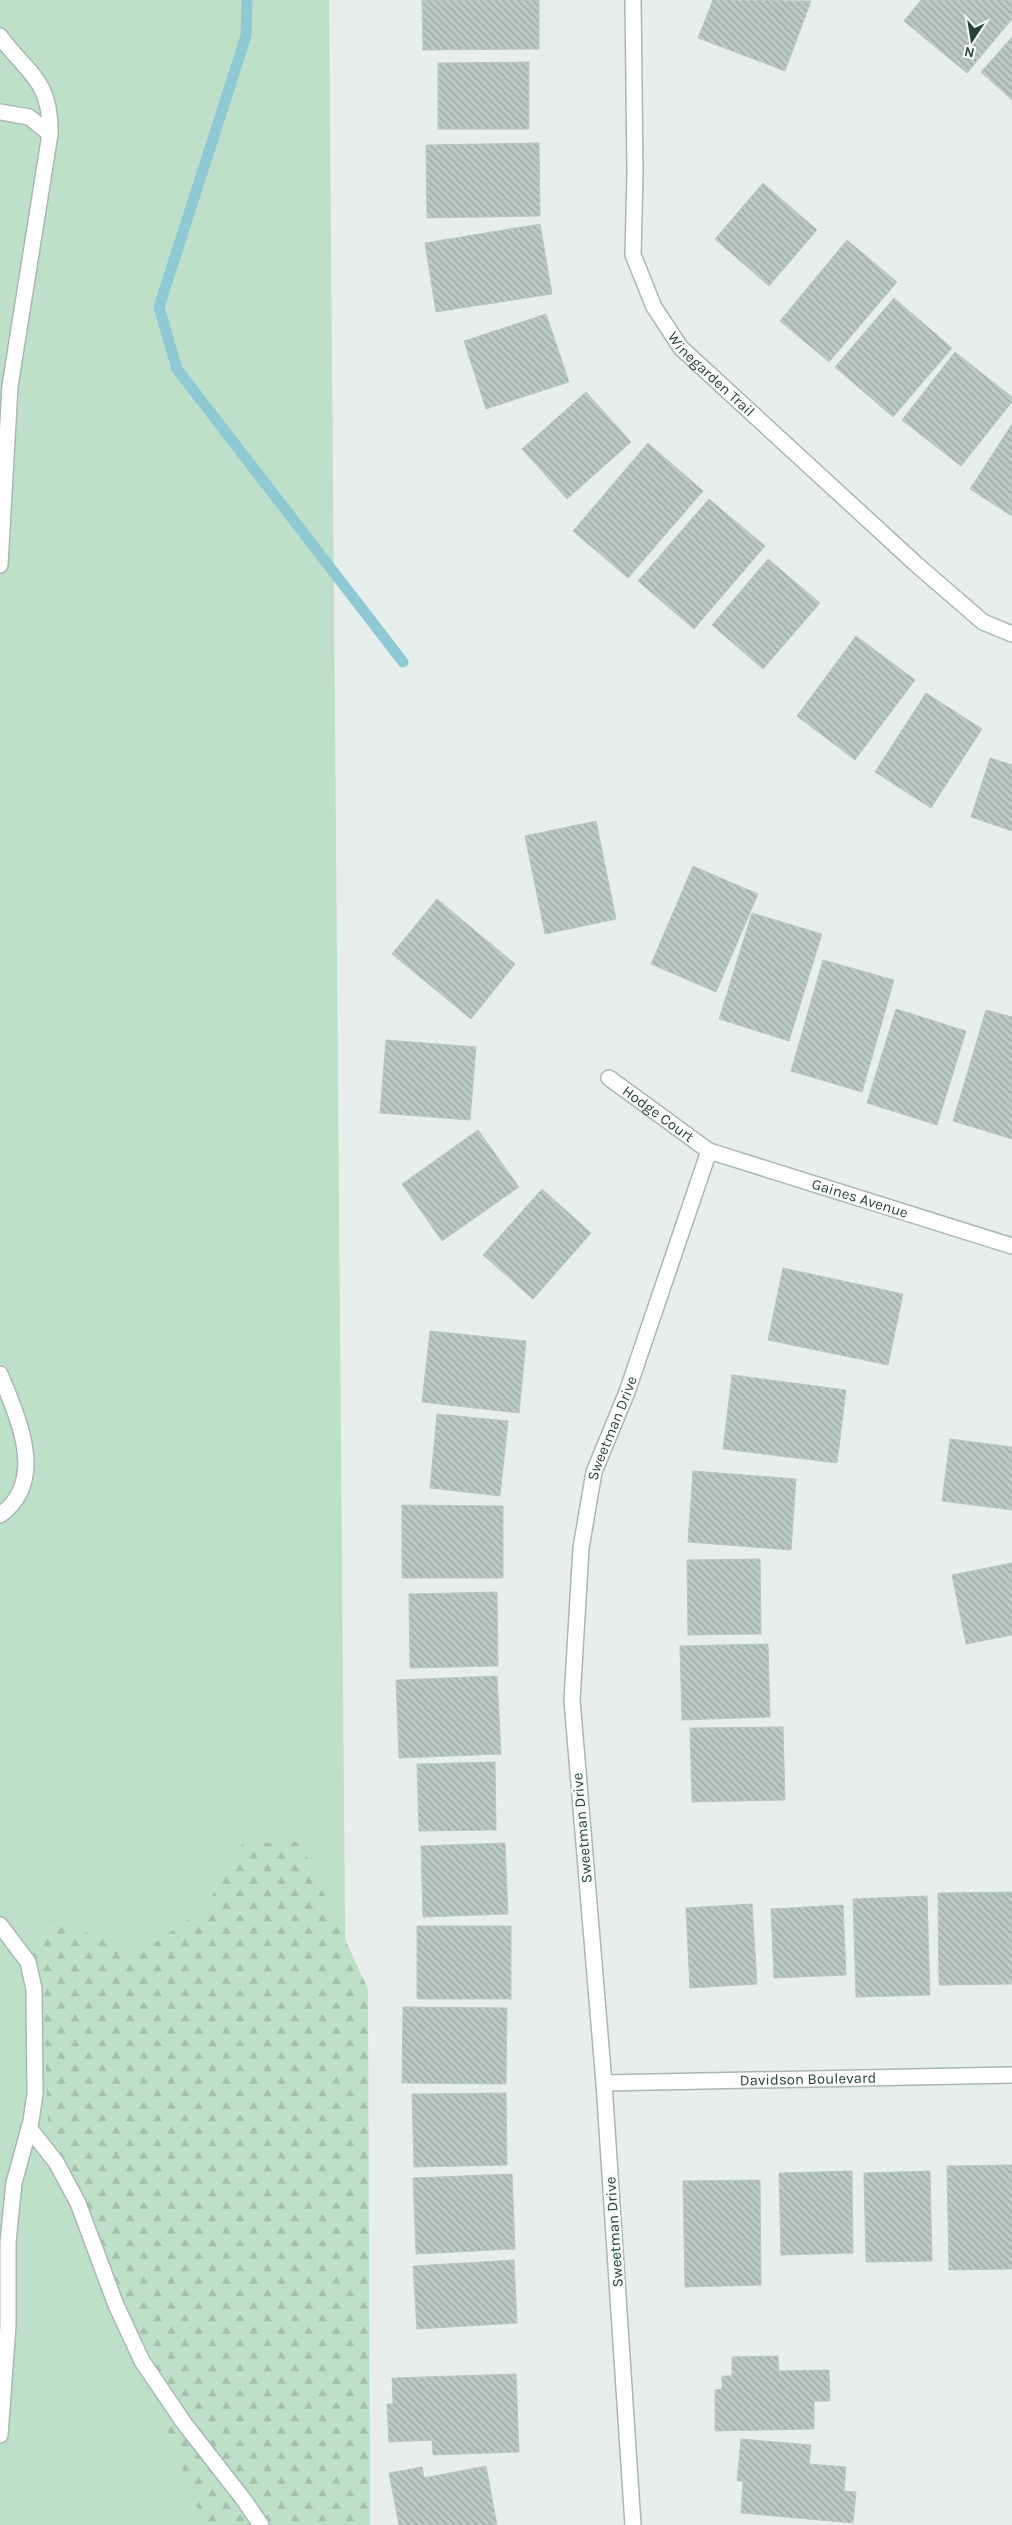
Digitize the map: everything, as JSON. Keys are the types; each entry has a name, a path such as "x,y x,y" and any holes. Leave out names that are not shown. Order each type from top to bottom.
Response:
{"street":[{"name":"Winegarden Trail","path":"633,0 635,173 633,255 654,307 681,348 887,537 983,622 1012,634"},
{"path":"0,36 33,73 43,89 50,108 50,134 10,386 0,565"},
{"path":"0,112 29,117 50,134"},
{"name":"Hodge Court","path":"609,1078 709,1150"},
{"name":"Gaines Avenue","path":"709,1150 1012,1246"},
{"name":"Sweetman Drive","path":"633,2525 604,2084 572,1700 582,1548 594,1472 627,1392 709,1150"},
{"path":"0,1374 21,1429 27,1475 19,1498 0,1515"},
{"path":"0,1925 11,1937 28,1962 34,1989 35,2094 29,2128 14,2183 8,2242 8,2326 0,2435"},
{"name":"Davidson Boulevard","path":"604,2084 1012,2075"},
{"path":"29,2128 56,2162 78,2203 116,2305 142,2361 184,2423 261,2525"}],"green space":[{"path":"0,0 329,0 350,2525 0,2525"},
{"path":"300,1842 368,1989 370,2525 204,2525 48,2121 43,1988 31,1959 51,1919 140,1953 205,1908 243,1843"}],"building":[{"path":"422,0 539,0 539,49 423,50"},
{"path":"713,0 811,1 785,71 698,38"},
{"path":"921,0 1012,0 1012,19 967,73 904,21"},
{"path":"1012,37 1012,100 981,72"},
{"path":"529,62 529,129 438,129 438,63"},
{"path":"539,143 540,216 427,218 426,145"},
{"path":"763,183 817,230 769,286 715,239"},
{"path":"540,224 552,294 436,312 425,243"},
{"path":"847,240 897,282 829,362 780,321"},
{"path":"894,298 952,348 893,417 835,367"},
{"path":"546,314 569,382 486,409 464,341"},
{"path":"955,352 1012,397 1012,402 961,466 902,420"},
{"path":"586,392 631,442 567,499 522,449"},
{"path":"1012,424 1012,516 970,489"},
{"path":"648,443 703,491 628,578 573,531"},
{"path":"709,499 765,546 694,629 638,581"},
{"path":"768,559 820,603 763,669 712,625"},
{"path":"856,636 915,680 855,760 797,716"},
{"path":"926,693 982,729 931,808 875,772"},
{"path":"990,758 1012,765 1012,831 971,817"},
{"path":"596,821 616,919 545,934 525,836"},
{"path":"693,866 758,894 716,992 651,964"},
{"path":"437,899 515,964 471,1019 392,954"},
{"path":"752,913 822,934 789,1041 719,1019"},
{"path":"823,960 894,980 862,1092 791,1071"},
{"path":"896,1009 966,1031 937,1125 867,1103"},
{"path":"986,1010 1012,1017 1012,1139 953,1121"},
{"path":"386,1040 476,1047 470,1120 380,1113"},
{"path":"478,1130 519,1187 442,1241 402,1184"},
{"path":"542,1189 591,1233 533,1299 483,1255"},
{"path":"783,1268 903,1294 888,1365 768,1340"},
{"path":"430,1331 526,1341 519,1413 422,1402"},
{"path":"732,1375 846,1390 837,1463 723,1449"},
{"path":"437,1414 508,1421 500,1496 430,1488"},
{"path":"950,1439 1012,1447 1012,1510 942,1501"},
{"path":"693,1471 796,1479 791,1550 688,1542"},
{"path":"402,1505 503,1506 503,1578 402,1578"},
{"path":"760,1559 761,1634 688,1635 687,1560"},
{"path":"1012,1563 1012,1635 966,1644 952,1575"},
{"path":"497,1592 498,1666 410,1668 409,1594"},
{"path":"768,1644 770,1717 682,1720 680,1646"},
{"path":"497,1676 501,1754 399,1758 396,1680"},
{"path":"783,1727 785,1800 692,1802 690,1728"},
{"path":"495,1762 496,1830 419,1831 417,1764"},
{"path":"505,1843 508,1914 423,1917 421,1846"},
{"path":"1012,1892 1012,1984 939,1985 938,1893"},
{"path":"927,1896 930,1995 856,1997 853,1899"},
{"path":"752,1904 757,1984 690,1988 686,1908"},
{"path":"843,1905 846,1975 774,1978 771,1909"},
{"path":"417,1926 511,1926 511,1999 417,1999"},
{"path":"403,2007 507,2008 506,2084 402,2083"},
{"path":"506,2093 507,2165 414,2167 412,2094"},
{"path":"1012,2165 1012,2269 949,2270 947,2166"},
{"path":"852,2171 853,2253 781,2255 779,2173"},
{"path":"930,2171 932,2261 866,2262 864,2173"},
{"path":"512,2174 515,2249 416,2254 413,2178"},
{"path":"760,2180 761,2285 685,2287 683,2181"},
{"path":"514,2260 517,2323 417,2329 413,2266"},
{"path":"778,2356 779,2371 829,2370 830,2401 814,2401 814,2429 715,2431 715,2390 722,2389 722,2376 732,2376 732,2357"},
{"path":"516,2374 519,2452 433,2455 432,2440 389,2442 387,2404 393,2404 392,2378"},
{"path":"741,2439 811,2445 809,2464 846,2467 844,2491 856,2492 853,2523 741,2513 743,2481 737,2481"},
{"path":"486,2466 497,2525 399,2525 389,2473 422,2467 424,2478"}],"waterway":[{"path":"247,0 246,36 159,307 177,369 403,662"}]}
